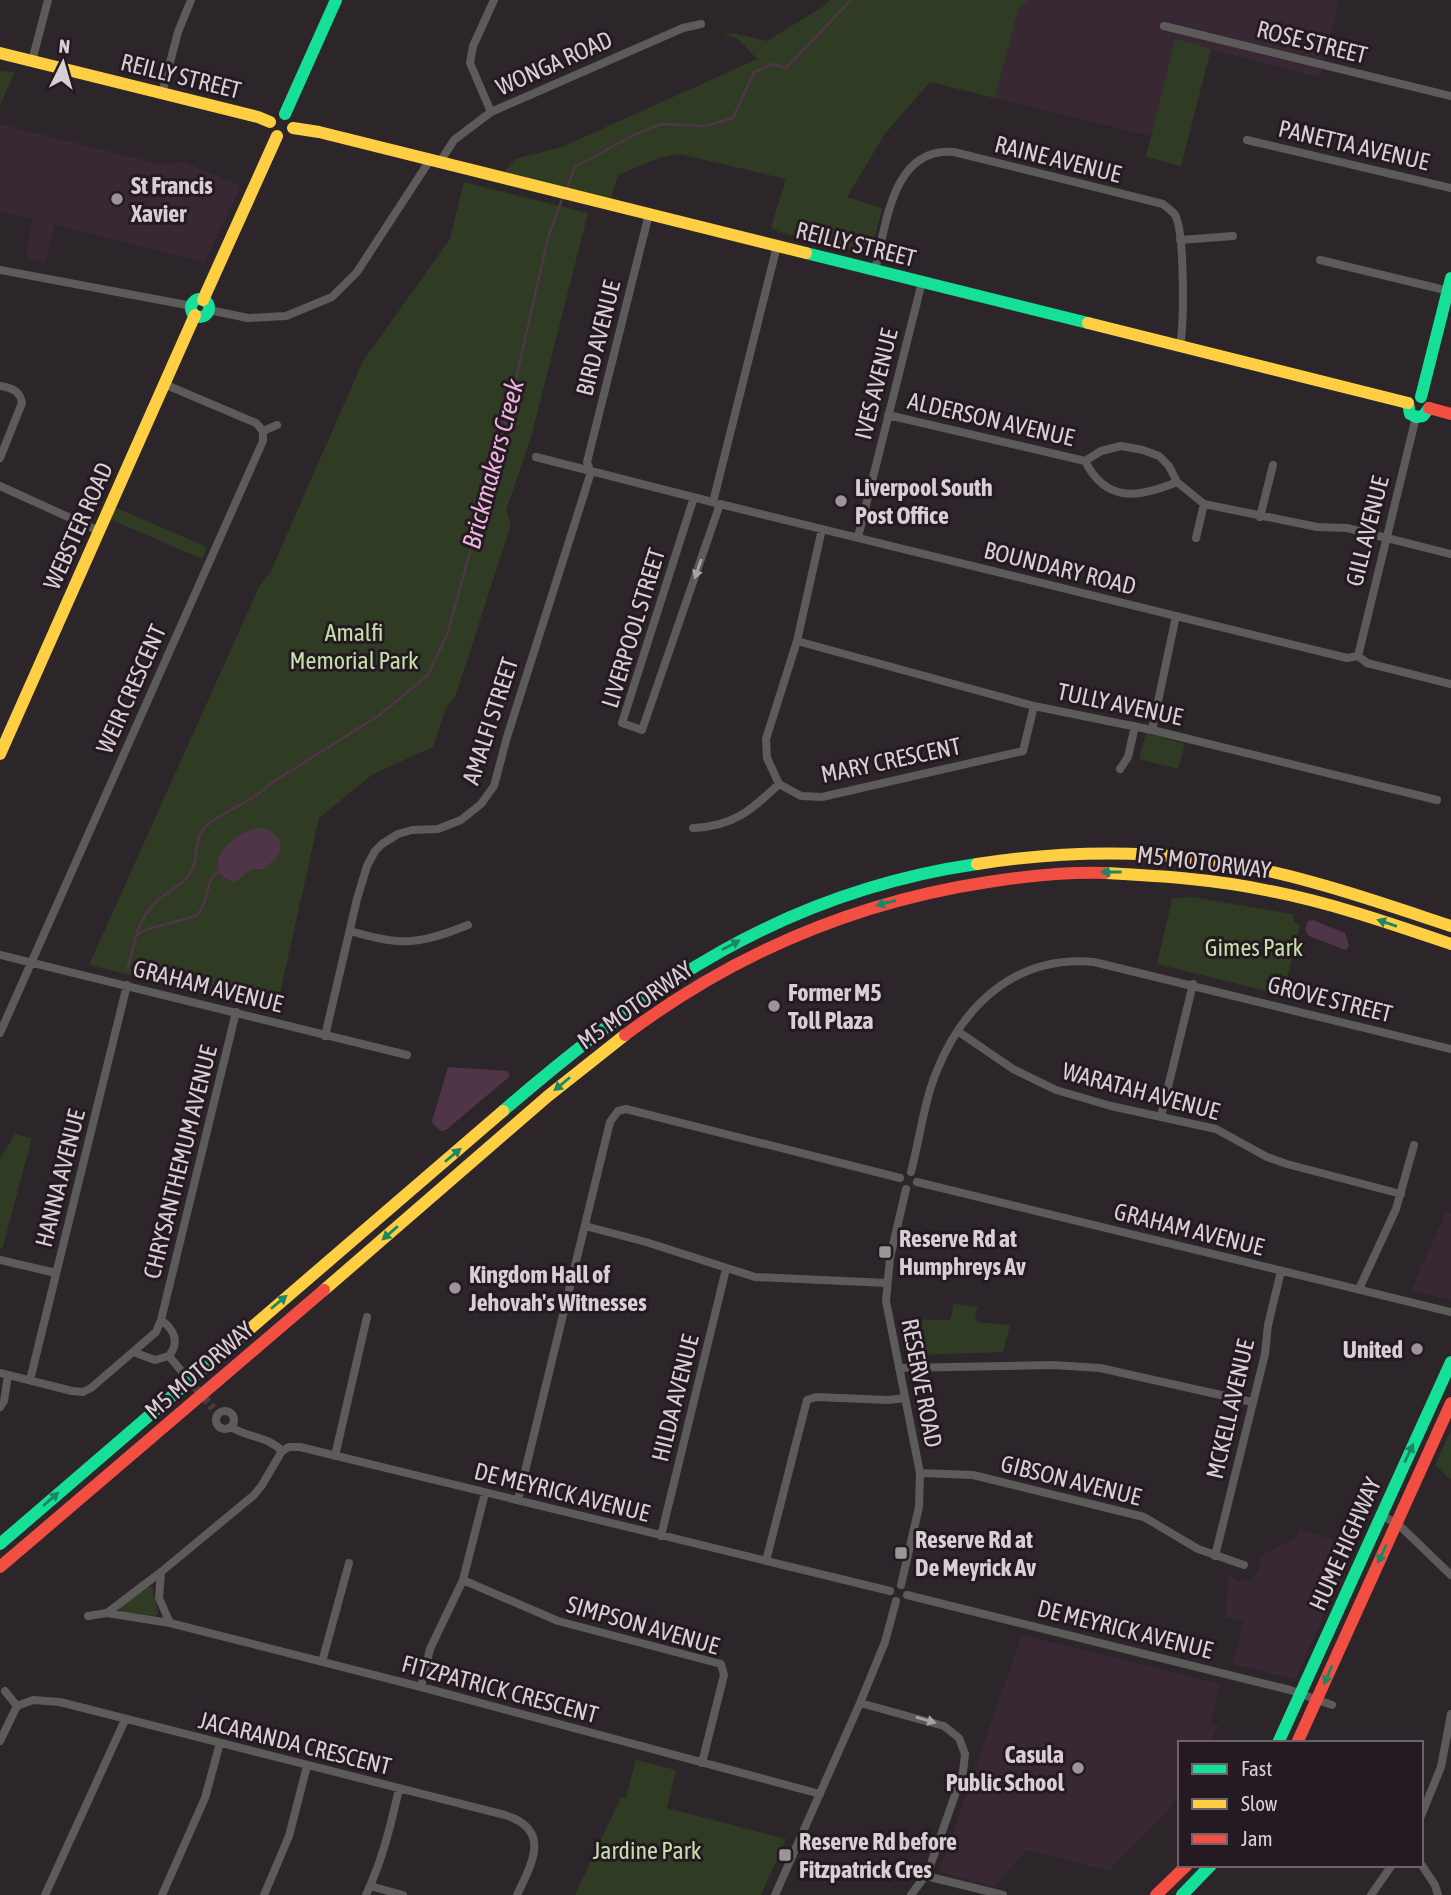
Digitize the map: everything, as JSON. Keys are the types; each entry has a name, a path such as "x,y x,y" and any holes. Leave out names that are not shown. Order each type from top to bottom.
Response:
{"main road":[{"path":"285,114 336,0"},
{"name":"REILLY STREET","path":"0,53 270,122"},
{"path":"285,114 292,119 293,128 285,136 277,136 271,130 270,122 274,116 285,114"},
{"name":"REILLY STREET","path":"293,128 318,132 1408,403"},
{"name":"WEBSTER ROAD","path":"0,754 277,136"},
{"path":"1421,397 1450,287"},
{"path":"1415,397 1421,397 1426,400 1429,408 1423,416 1416,417 1410,414 1408,403 1415,397"},
{"path":"1429,408 1451,414"},
{"name":"M5 MOTORWAY","path":"0,1544 243,1333 604,1027 716,952 804,911 896,880 994,860 1114,853 1205,860 1273,872 1343,890 1451,926"},
{"name":"M5 MOTORWAY","path":"0,1567 591,1061 671,1002 770,946 854,912 957,886 1022,876 1119,872 1203,879 1276,892 1365,915 1451,944"},
{"name":"HUME HIGHWAY","path":"1279,1741 1451,1362"},
{"name":"HUME HIGHWAY","path":"1298,1741 1451,1403"},
{"path":"1156,1895 1184,1867"},
{"path":"1181,1895 1210,1867"}],"street":[{"path":"32,61 48,0"},
{"path":"162,93 178,32 191,0"},
{"path":"491,112 470,63 473,46 494,0"},
{"name":"WONGA ROAD","path":"0,270 248,318 286,316 332,297 357,272 435,161 454,140 491,112 683,28 701,24"},
{"name":"ROSE STREET","path":"1164,26 1451,96"},
{"name":"PANETTA AVENUE","path":"1247,140 1451,188"},
{"name":"RAINE AVENUE","path":"875,270 895,189 905,173 922,157 940,151 954,152 1163,204 1174,212 1180,240 1184,313 1180,346"},
{"name":"BIRD AVENUE","path":"591,472 587,462 649,214"},
{"path":"1180,240 1233,236"},
{"name":"LIVERPOOL STREET","path":"694,497 622,723 642,730 717,503 777,246"},
{"path":"1320,260 1450,287"},
{"name":"IVES AVENUE","path":"858,537 922,282"},
{"path":"164,384 252,421 263,431 277,425"},
{"path":"0,386 15,390 21,397 21,409 0,458"},
{"name":"ALDERSON AVENUE","path":"888,415 1085,461 1101,451 1121,446 1143,450 1159,456 1169,466 1177,482 1204,504 1317,527 1347,528 1451,554"},
{"name":"GILL AVENUE","path":"1358,656 1416,417"},
{"name":"WEIR CRESCENT","path":"0,1033 262,445 263,431"},
{"name":"BOUNDARY ROAD","path":"536,457 1176,617 1347,658 1358,656 1367,663 1451,684"},
{"name":"ALDERSON AVENUE","path":"1085,461 1094,478 1117,492 1149,492 1177,482"},
{"path":"1261,517 1273,465"},
{"name":"AMALFI STREET","path":"325,1035 367,866 382,844 405,832 438,829 454,824 475,811 492,790 591,472"},
{"path":"0,486 99,531"},
{"path":"1196,538 1204,504"},
{"path":"693,828 712,827 747,814 779,784 767,758 766,739 797,641 822,529"},
{"path":"1152,730 1176,617"},
{"name":"TULLY AVENUE","path":"797,641 1034,705 1152,730 1437,800"},
{"name":"MARY CRESCENT","path":"779,784 801,796 822,797 1023,751 1034,705"},
{"path":"1120,769 1128,757 1135,726"},
{"path":"350,931 385,940 415,942 434,939 468,925"},
{"name":"GRAHAM AVENUE","path":"0,955 407,1055"},
{"name":"GROVE STREET","path":"911,1172 933,1084 945,1054 958,1032 992,992 1018,974 1048,963 1094,962 1451,1049"},
{"name":"HANNA AVENUE","path":"30,1380 127,985"},
{"path":"1161,1116 1193,985"},
{"name":"CHRYSANTHEMUM AVENUE","path":"133,1352 152,1336 160,1320 236,1012"},
{"name":"WARATAH AVENUE","path":"958,1032 1013,1069 1056,1090 1111,1106 1216,1129 1267,1157 1401,1194"},
{"path":"518,1500 610,1122 618,1111 626,1109 900,1178"},
{"path":"1359,1290 1401,1194 1414,1146"},
{"path":"906,1172 911,1172 916,1175 917,1182 912,1189 906,1189 900,1178 906,1172"},
{"name":"GRAHAM AVENUE","path":"917,1182 1451,1312"},
{"name":"RESERVE ROAD","path":"901,1585 919,1507 920,1474 888,1317 887,1283 906,1189"},
{"path":"585,1226 646,1242 755,1277 887,1283"},
{"path":"0,1260 56,1273"},
{"name":"HILDA AVENUE","path":"661,1536 726,1269"},
{"name":"MCKELL AVENUE","path":"1214,1556 1265,1354 1268,1325 1281,1271"},
{"path":"335,1456 367,1317"},
{"path":"0,1407 4,1401 4,1374 83,1392 133,1352 155,1360 169,1356 175,1338 170,1328 160,1320"},
{"path":"169,1356 183,1373"},
{"path":"899,1368 1053,1365 1100,1368 1252,1402"},
{"path":"766,1561 803,1407 807,1400 816,1397 888,1400 905,1398"},
{"path":"216,1411 232,1414 234,1420 231,1427 219,1427 216,1411"},
{"name":"DE MEYRICK AVENUE","path":"231,1427 271,1441 282,1451 296,1446 890,1591"},
{"name":"FITZPATRICK CRESCENT","path":"107,1612 161,1572 254,1495 282,1451"},
{"name":"GIBSON AVENUE","path":"920,1474 973,1475 1144,1517 1214,1556 1244,1564"},
{"path":"421,1687 430,1649 463,1580 485,1493"},
{"path":"1381,1516 1397,1522 1451,1575"},
{"path":"322,1662 349,1563"},
{"path":"161,1572 159,1598 170,1623"},
{"name":"SIMPSON AVENUE","path":"463,1580 574,1626 721,1664 724,1675 702,1763"},
{"path":"901,1585 907,1595 904,1600 896,1601 890,1596 890,1591 893,1586 901,1585"},
{"name":"DE MEYRICK AVENUE","path":"907,1595 1301,1693 1332,1705"},
{"path":"775,1895 885,1643 896,1601"},
{"name":"FITZPATRICK CRESCENT","path":"88,1616 107,1612 170,1623 820,1794"},
{"path":"0,1741 17,1706 5,1691"},
{"name":"JACARANDA CRESCENT","path":"17,1706 33,1700 60,1702 505,1815 522,1822 533,1834 535,1848 529,1870 517,1895"},
{"path":"860,1703 944,1726 953,1731 965,1754 963,1772 926,1876 911,1895"},
{"path":"1423,1811 1441,1767 1451,1714"},
{"path":"45,1895 125,1720"},
{"path":"162,1895 205,1798 220,1743"},
{"path":"264,1895 289,1836 307,1766"},
{"path":"366,1895 387,1844 399,1789"},
{"path":"1371,1895 1391,1867"},
{"path":"1423,1867 1438,1895"},
{"path":"926,1876 1003,1895"},
{"path":"370,1886 403,1895"}],"shaded area":[{"path":"1030,0 1339,0 1320,78 1175,40 1151,136 995,98 1019,7"},
{"name":"St Francis Xavier","path":"0,124 160,164 184,162 241,186 205,262 54,225 46,263 26,259 32,219 0,211"},
{"path":"260,828 270,831 280,840 280,852 275,859 264,869 252,869 235,882 223,877 218,870 222,852 239,836"},
{"path":"1313,920 1345,933 1349,946 1346,950 1309,936 1305,930 1308,921"},
{"path":"448,1067 507,1071 510,1076 446,1130 441,1131 432,1121"},
{"path":"1446,1212 1451,1213 1451,1300 1411,1290"},
{"path":"1299,1530 1355,1545 1295,1680 1233,1664 1243,1622 1226,1617 1228,1573 1237,1581 1252,1580 1260,1566 1260,1556 1295,1538"},
{"name":"Casula Public School","path":"1022,1635 1220,1684 1210,1724 1219,1726 1210,1741 1178,1741 1178,1795 1170,1809 1108,1871 1027,1850 994,1887 939,1872"}],"green space":[{"path":"830,0 1030,0 1019,7 995,98 930,82 884,135 847,197 882,208 871,255 779,232 771,227 786,179 679,154 659,158 618,175 610,202 503,174 515,159 562,147 757,59 737,38 724,35 732,33 767,41"},
{"path":"1175,39 1211,49 1181,166 1146,157"},
{"path":"0,71 15,72 0,105"},
{"name":"Amalfi Memorial Park","path":"464,182 588,213 530,441 506,510 511,525 455,697 445,710 433,747 373,774 319,818 276,1011 89,965 260,585 270,573 363,361 450,239"},
{"path":"112,506 207,547 202,559 107,518"},
{"path":"1146,733 1185,744 1178,769 1139,759"},
{"name":"Gimes Park","path":"1192,897 1293,914 1294,921 1300,926 1283,995 1157,964 1172,899"},
{"path":"15,1134 32,1138 2,1250 0,1159"},
{"path":"954,1304 978,1307 975,1318 978,1322 1010,1325 1003,1352 916,1355 908,1349 903,1319 950,1320"},
{"path":"1451,1430 1451,1480 1435,1465"},
{"path":"147,1587 152,1587 158,1612 156,1616 121,1611 120,1606"},
{"name":"Jardine Park","path":"636,1760 676,1770 667,1808 786,1839 761,1895 575,1895 621,1797 626,1798"}],"waterway":[{"name":"Brickmakers Creek","path":"567,188 575,167 634,135 661,124 706,126 733,118 754,72 772,64 786,68 851,0"},
{"name":"Brickmakers Creek","path":"128,967 144,917 155,903 189,875 195,863 200,834 211,822 378,716 428,675 448,632 508,413 549,234 563,197"},
{"path":"137,935 148,929 196,916 203,905 211,881 219,871"}],"tunnel":[{"path":"187,1378 213,1408"}],"traffic: fast":[{"path":"285,114 336,0"},
{"path":"806,253 1088,323"},
{"path":"1421,397 1451,278"},
{"path":"200,299 206,302 209,308 206,314 200,317 194,314 191,308 194,302 200,299"},
{"path":"1408,403 1410,414 1416,417 1423,416 1429,408"},
{"path":"503,1111 611,1024 666,985 722,951 780,921 841,897 907,878 977,864"},
{"path":"0,1544 244,1334"},
{"path":"1279,1741 1451,1362"},
{"path":"1182,1895 1209,1867"}],"traffic: slow":[{"path":"0,53 270,122"},
{"path":"293,128 319,132 806,253"},
{"path":"203,300 277,136"},
{"path":"0,754 195,315"},
{"path":"1088,323 1408,403"},
{"path":"977,864 1086,854 1159,855 1196,859 1291,877 1451,926"},
{"path":"1105,873 1209,881 1270,891 1339,908 1451,944"},
{"path":"324,1290 548,1096 625,1035"},
{"path":"244,1334 503,1111"}],"traffic: jam":[{"path":"1429,408 1451,414"},
{"path":"625,1035 666,1006 752,956 843,918 890,903 988,882 1046,875 1105,873"},
{"path":"0,1567 324,1290"},
{"path":"1298,1741 1451,1403"},
{"path":"1156,1895 1185,1867"}],"place":[{"name":"St Francis Xavier","path":"117,199"},
{"name":"Liverpool South Post Office","path":"841,501"},
{"name":"Former M5 Toll Plaza","path":"774,1006"},
{"name":"Reserve Rd at Humphreys Av","path":"885,1252"},
{"name":"Kingdom Hall of Jehovah's Witnesses","path":"455,1288"},
{"name":"United","path":"1417,1349"},
{"name":"Reserve Rd at De Meyrick Av","path":"901,1553"},
{"name":"Casula Public School","path":"1078,1768"},
{"name":"Reserve Rd before Fitzpatrick Cres","path":"785,1855"}]}
